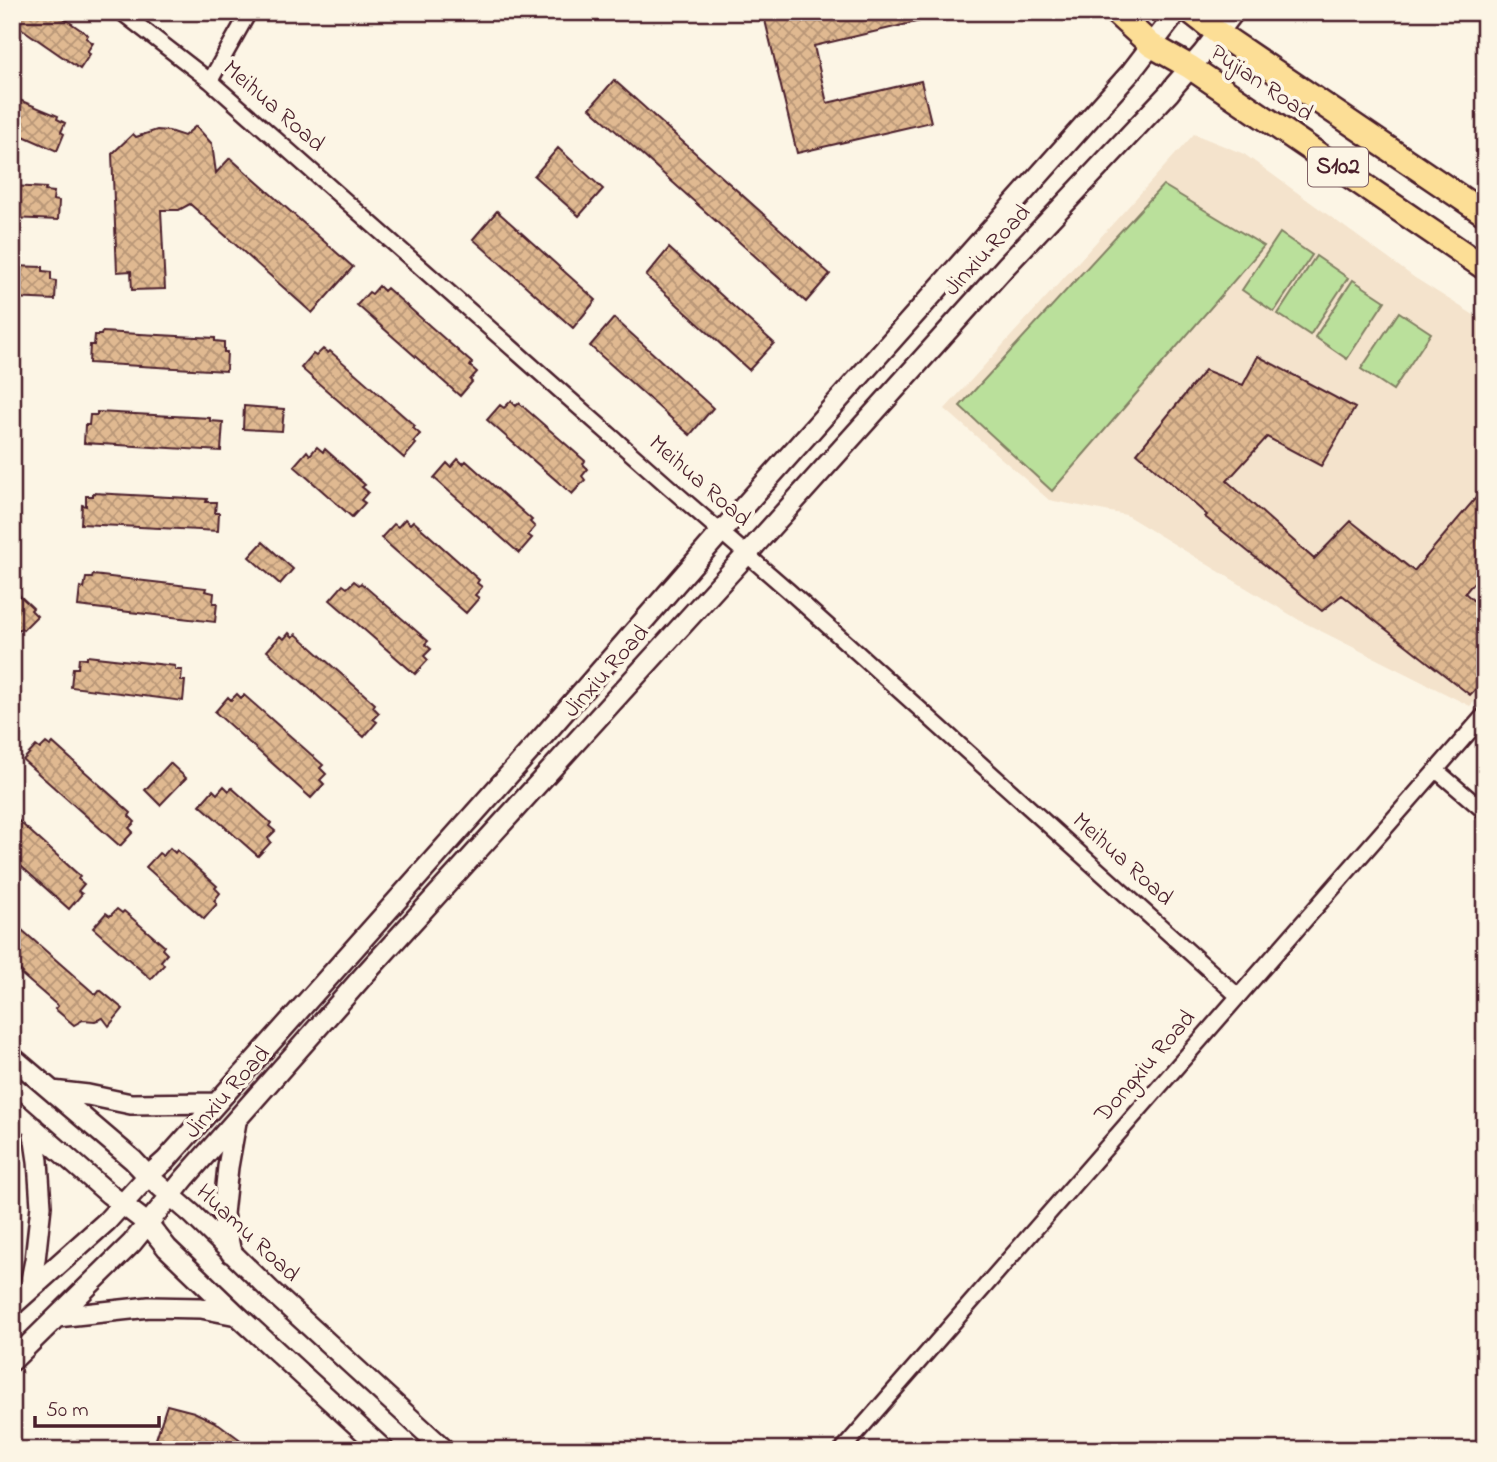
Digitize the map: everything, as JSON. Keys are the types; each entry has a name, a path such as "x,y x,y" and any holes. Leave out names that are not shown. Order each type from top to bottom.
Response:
{"main road":[{"name":"Pujian Road","path":"1115,12 1151,45 1190,67 1485,268"},
{"name":"Jinxiu Road","path":"12,1306 107,1221 166,1160 1131,72 1177,12"},
{"name":"Pujian Road","path":"1191,12 1485,214"},
{"name":"Jinxiu Road","path":"12,1360 132,1244 186,1178 365,974 1006,267 1169,93 1234,12"},
{"name":"Huamu Road","path":"12,1057 133,1160 445,1450"},
{"path":"52,1091 131,1104 216,1103"},
{"path":"12,1109 148,1224 167,1248 384,1450"},
{"path":"231,1253 223,1214 236,1122"},
{"path":"29,1290 41,1206 33,1127"},
{"path":"58,1317 149,1307 201,1308 237,1315"}],"street":[{"name":"Meihua Road","path":"121,12 209,81 747,554 1238,996"},
{"path":"209,81 249,12"},
{"name":"Dongxiu Road","path":"842,1450 1485,714"},
{"path":"1436,770 1485,812"}],"shaded area":[{"path":"1194,134 1244,154 1415,278 1485,322 1485,690 1470,706 1299,620 1126,515 1049,500 945,409"}],"green space":[{"path":"1163,185 1264,246 1052,491 960,406"},
{"path":"1280,233 1312,255 1274,312 1242,290"},
{"path":"1316,256 1348,278 1310,335 1278,314"},
{"path":"1353,280 1385,301 1347,359 1315,337"},
{"path":"1399,312 1431,333 1393,390 1361,369"}],"building":[{"path":"12,12 55,12 88,35 86,38 93,43 87,52 90,54 80,69 12,22"},
{"path":"763,12 933,12 933,18 814,46 827,103 921,81 931,122 797,153"},
{"path":"614,80 830,274 806,302 590,108"},
{"path":"12,97 58,116 57,119 65,123 57,151 12,131"},
{"path":"196,126 212,144 216,173 230,158 353,267 312,313 190,204 179,210 161,210 165,289 132,290 131,271 117,272 112,154 133,134 136,137 157,130 184,136"},
{"path":"558,148 603,189 579,216 534,176"},
{"path":"12,186 46,188 45,191 54,192 53,200 59,201 58,220 12,218"},
{"path":"497,211 596,300 573,328 473,239"},
{"path":"669,248 774,343 749,370 646,276"},
{"path":"12,266 43,267 43,271 51,272 51,280 56,281 55,300 12,298"},
{"path":"379,286 384,291 387,288 472,363 470,366 477,372 460,396 357,305"},
{"path":"614,318 713,408 690,435 590,346"},
{"path":"102,332 215,338 215,341 224,342 224,352 227,352 226,371 89,363 90,345 94,345 95,335 101,335"},
{"path":"323,349 328,353 330,351 415,426 413,428 420,434 413,442 416,444 404,458 301,368 313,354 316,356"},
{"path":"1258,356 1355,408 1321,466 1267,437 1227,481 1314,559 1351,521 1414,571 1485,487 1485,569 1465,593 1485,611 1485,679 1470,695 1342,595 1322,611 1205,517 1207,515 1137,453 1205,370 1243,385"},
{"path":"511,401 516,406 519,403 585,461 583,464 588,469 582,476 585,480 572,494 487,420 500,405 504,408"},
{"path":"244,406 284,409 282,431 243,429"},
{"path":"97,412 210,418 210,421 223,422 221,451 84,443 85,425 89,425 90,415 97,415"},
{"path":"317,447 323,452 325,449 365,485 362,487 368,492 361,500 365,503 352,517 294,466 307,451 310,455"},
{"path":"458,459 463,464 466,461 532,520 530,522 535,527 528,535 532,538 519,553 434,478 447,463 451,467"},
{"path":"93,493 207,499 206,502 216,502 215,513 219,513 218,531 81,524 82,505 86,506 86,496 93,496"},
{"path":"405,519 410,524 413,521 479,580 477,583 482,587 475,595 479,598 466,613 381,538 394,524 398,527"},
{"path":"263,542 293,569 280,584 249,557"},
{"path":"93,575 206,588 205,591 214,593 213,603 217,603 215,622 78,606 80,587 84,588 86,578 92,578"},
{"path":"354,581 359,585 361,583 428,641 425,644 431,649 424,656 428,660 415,674 330,600 343,585 347,588"},
{"path":"18,594 33,608 31,610 37,616 12,637 12,601"},
{"path":"289,633 293,637 296,634 375,704 373,707 379,713 373,719 377,722 364,737 267,651 280,636 284,639"},
{"path":"87,656 175,666 175,670 182,670 181,681 185,681 183,701 71,687 73,668 78,668 79,658 87,659"},
{"path":"237,694 241,698 244,695 323,765 320,768 326,774 320,780 324,784 311,798 215,712 228,697 231,700"},
{"path":"46,743 50,746 53,743 131,813 129,816 135,822 129,828 133,832 120,846 23,760 36,746 40,749"},
{"path":"170,763 186,778 160,805 145,790"},
{"path":"224,786 229,791 232,788 271,823 269,826 275,831 268,838 271,842 258,856 200,805 213,790 217,794"},
{"path":"12,815 80,876 78,879 84,884 78,891 82,894 69,909 12,858"},
{"path":"170,848 175,853 177,850 217,886 215,888 220,893 214,901 217,904 204,919 146,867 159,853 163,856"},
{"path":"117,909 122,913 124,911 164,946 162,949 167,954 161,961 164,965 151,979 93,928 106,913 110,916"},
{"path":"12,927 20,933 22,930 96,995 100,990 123,1009 109,1026 103,1018 95,1021 83,1020 74,1025 55,1009 58,1006 12,964"},
{"path":"167,1405 194,1412 219,1424 254,1450 176,1450 155,1442"}]}
